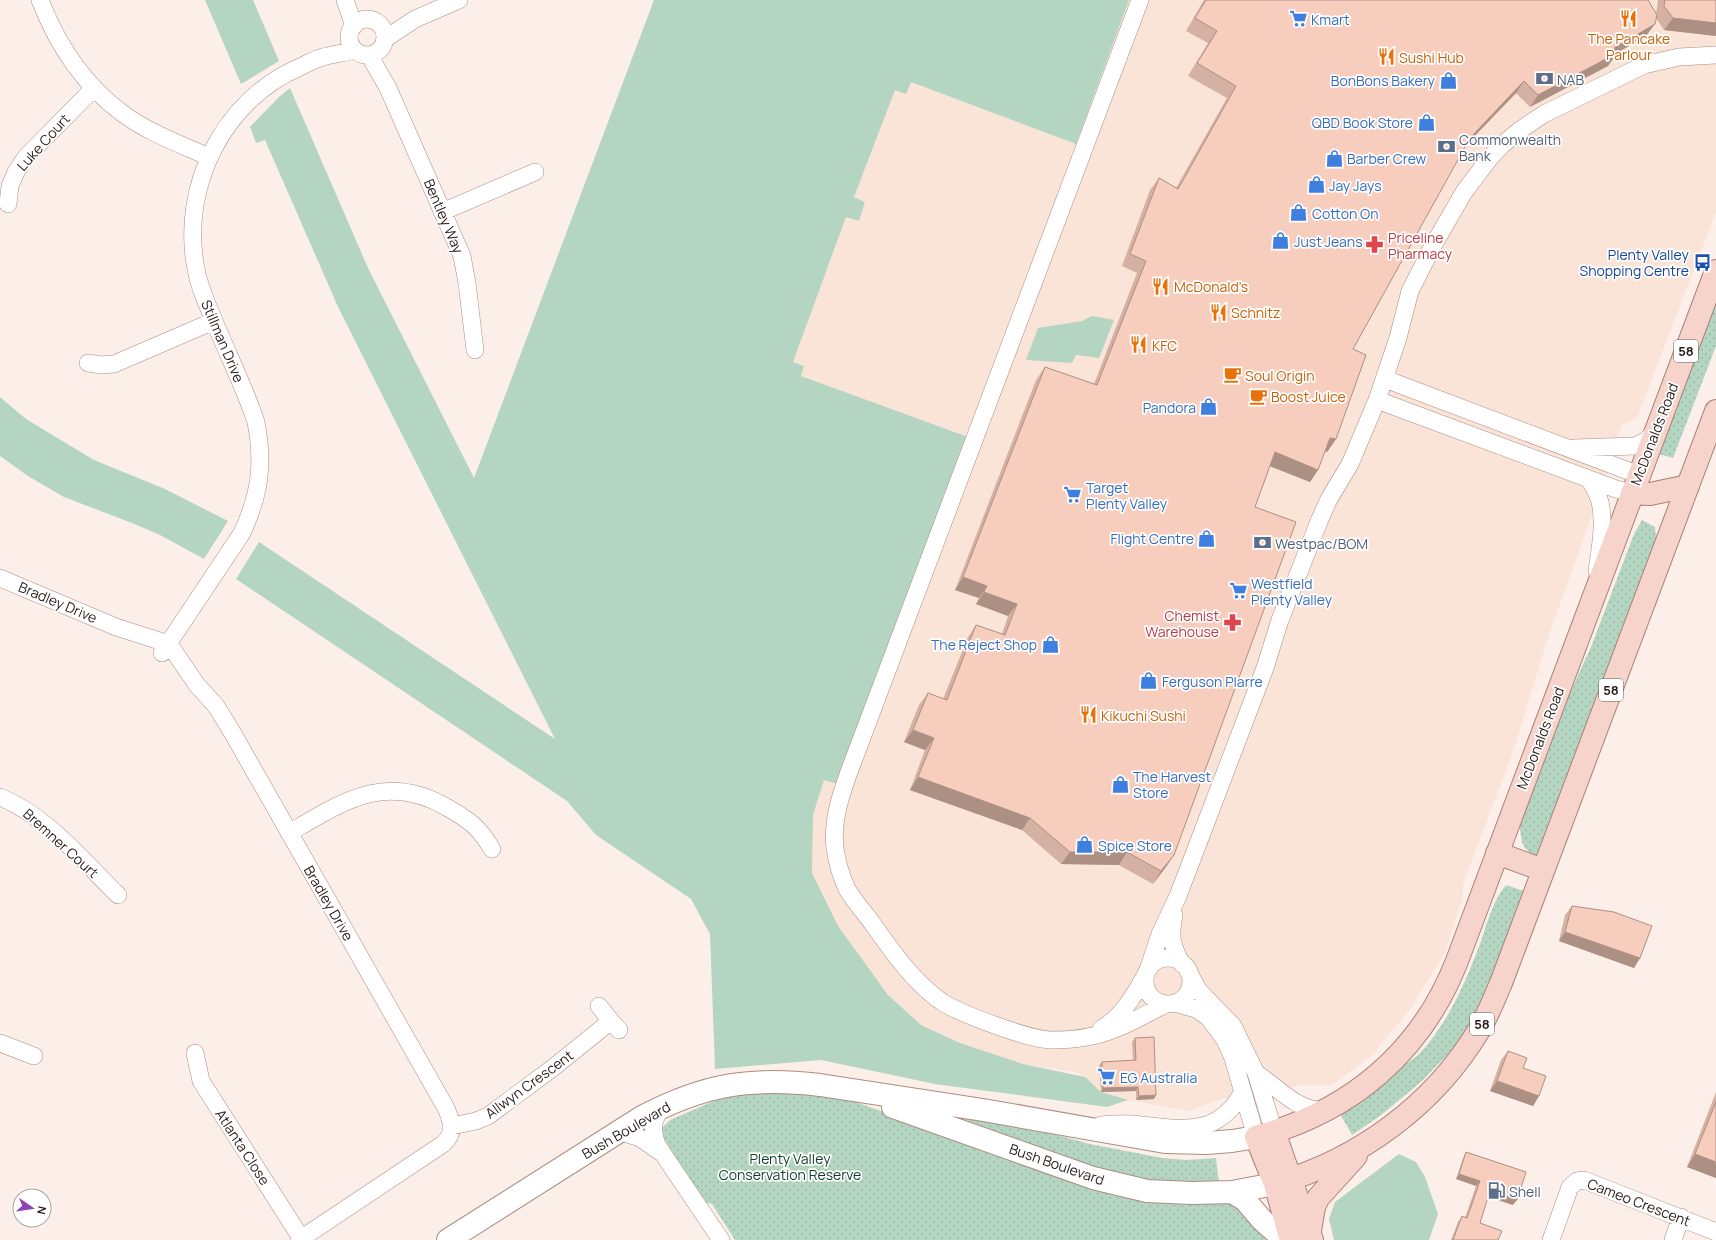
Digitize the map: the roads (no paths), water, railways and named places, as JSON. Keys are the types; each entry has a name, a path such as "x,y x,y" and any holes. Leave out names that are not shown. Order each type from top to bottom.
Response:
{"main road":[{"name":"McDonalds Road","path":"1265,1134 1295,1125 1326,1111 1348,1097 1395,1060 1427,1020 1449,981 1716,271"},
{"name":"58","path":"1283,1181 1339,1160 1368,1143 1431,1092 1464,1052 1479,1029 1501,983 1716,411"},
{"path":"1636,484 1661,482 1688,486"},
{"path":"1497,853 1543,870"},
{"name":"Bush Boulevard","path":"448,1240 618,1131 665,1105 708,1089 759,1081 800,1082 1073,1126 1142,1140 1187,1144 1232,1141 1265,1134"},
{"name":"Bush Boulevard","path":"847,1090 1093,1178 1147,1191 1172,1193 1232,1192 1283,1181"},
{"name":"58","path":"1265,1134 1304,1237"},
{"name":"58","path":"1304,1237 1318,1198 1368,1143"},
{"path":"1232,1192 1245,1200 1266,1224 1284,1240"}],"street":[{"path":"40,0 57,38 71,61 94,88 122,113 139,124 209,157"},
{"path":"345,0 367,38"},
{"path":"349,0 367,38"},
{"name":"Stillman Drive","path":"165,649 242,533 251,514 260,480 260,441 256,422 214,322 196,270 193,241 193,220 196,200 209,157 218,140 232,121 262,90 291,71 459,0"},
{"path":"1079,1038 1104,1027 1113,1020 1131,1000 1147,971 1156,962 1166,958 1172,959 1185,967 1190,980 1188,990 1183,998 1116,1029 1079,1038 1051,1040 1031,1036 960,1012 942,1002 924,988 886,943 848,889 842,877 835,849 835,822 837,809 849,772 1140,0"},
{"name":"Bentley Way","path":"367,38 462,256 465,268 475,350"},
{"path":"1265,1134 1242,1093 1229,1049 1213,1022 1208,1016 1196,1009 1157,1001 1150,995 1145,982 1147,971 1160,934 1178,896 1265,668 1282,613 1325,508 1353,459 1377,400 1398,338 1406,302 1416,278 1464,192 1489,159 1502,145 1520,130 1544,114 1640,66 1679,56 1716,55"},
{"name":"Luke Court","path":"8,204 13,179 26,157 94,88"},
{"path":"442,212 535,172"},
{"path":"88,363 101,365 114,364 214,322"},
{"path":"1384,379 1566,448 1636,484"},
{"path":"1377,400 1616,489 1636,484"},
{"path":"1566,448 1632,446 1647,440 1656,430"},
{"path":"1590,479 1600,501 1601,517 1600,548 1595,593"},
{"name":"Bradley Drive","path":"0,578 165,649 175,669 197,685 216,706 446,1108 452,1126"},
{"path":"289,833 344,802 358,796 377,792 393,791 428,797 440,803 474,825 482,832 492,849"},
{"name":"Bremner Court","path":"0,797 22,807 42,822 118,894"},
{"path":"1178,896 1171,935 1172,944 1199,991 1233,1026 1256,1073 1265,1134"},
{"name":"Allwyn Crescent","path":"452,1126 476,1121 488,1116 554,1067 615,1026 599,1006"},
{"path":"0,1043 34,1056"},
{"name":"Atlanta Close","path":"195,1053 201,1081 300,1239"},
{"path":"1256,1073 1299,1106 1311,1110 1326,1111"},
{"path":"1073,1126 1131,1123 1176,1129 1197,1128 1213,1122 1223,1116 1235,1105 1242,1093"},
{"path":"665,1105 657,1113 653,1131 657,1145 721,1240"},
{"path":"300,1239 443,1144 452,1132 452,1126"},
{"path":"618,1131 640,1138 651,1144 663,1154"},
{"name":"Cameo Crescent","path":"1552,1240 1570,1187 1577,1181 1584,1180 1716,1232"},
{"path":"1673,1240 1681,1217"}],"place":[{"name":"The Pancake Parlour","path":"1629,18"},
{"name":"Kmart","path":"1298,19"},
{"name":"Sushi Hub","path":"1386,57"},
{"name":"NAB","path":"1544,79"},
{"name":"BonBons Bakery","path":"1448,80"},
{"name":"QBD Book Store","path":"1426,122"},
{"name":"Commonwealth Bank","path":"1446,147"},
{"name":"Barber Crew","path":"1334,158"},
{"name":"Jay Jays","path":"1316,185"},
{"name":"Cotton On","path":"1299,213"},
{"name":"Just Jeans","path":"1281,241"},
{"name":"Priceline Pharmacy","path":"1375,245"},
{"name":"Plenty Valley Shopping Centre","path":"1702,262"},
{"name":"McDonald's","path":"1161,286"},
{"name":"Schnitz","path":"1218,312"},
{"name":"KFC","path":"1139,345"},
{"name":"Soul Origin","path":"1232,375"},
{"name":"Boost Juice","path":"1258,396"},
{"name":"Pandora","path":"1209,407"},
{"name":"Target Plenty Valley","path":"1073,495"},
{"name":"Flight Centre","path":"1207,538"},
{"name":"Westpac/BOM","path":"1262,543"},
{"name":"Westfield Plenty Valley","path":"1238,591"},
{"name":"Chemist Warehouse","path":"1232,623"},
{"name":"The Reject Shop","path":"1050,644"},
{"name":"Ferguson Plarre","path":"1149,681"},
{"name":"Kikuchi Sushi","path":"1088,715"},
{"name":"The Harvest Store","path":"1120,784"},
{"name":"Spice Store","path":"1085,845"},
{"name":"EG Australia","path":"1107,1077"},
{"name":"Shell","path":"1496,1191"}],"park label":[{"name":"Plenty Valley Conservation Reserve","path":"790,1166"}]}
